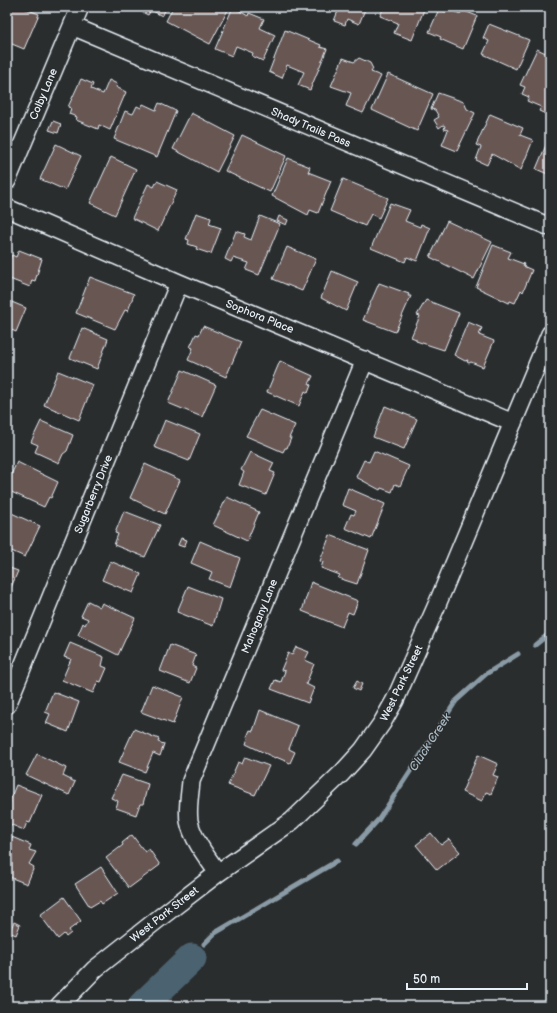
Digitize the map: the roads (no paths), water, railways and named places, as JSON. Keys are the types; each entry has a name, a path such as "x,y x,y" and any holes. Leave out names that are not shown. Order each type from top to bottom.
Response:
{"street":[{"name":"Colby Lane","path":"7,181 80,7"},
{"name":"Shady Trails Pass","path":"72,26 550,227"},
{"name":"Sophora Place","path":"7,208 179,283 513,423"},
{"name":"Sugarberry Drive","path":"7,705 179,283"},
{"name":"West Park Street","path":"59,1006 95,969 218,873 292,821 342,773 363,750 382,724 395,700 436,607 550,334"},
{"name":"Mahogany Lane","path":"218,873 203,852 189,822 191,781 365,360"}],"waterway":[{"name":"Cluck Creek","path":"535,645 550,633"},
{"name":"Cluck Creek","path":"356,844 379,819 456,701 486,674 518,654"},
{"name":"Cluck Creek","path":"204,944 215,933 337,861"},
{"name":"Cluck Creek","path":"142,1006 192,958"}]}
